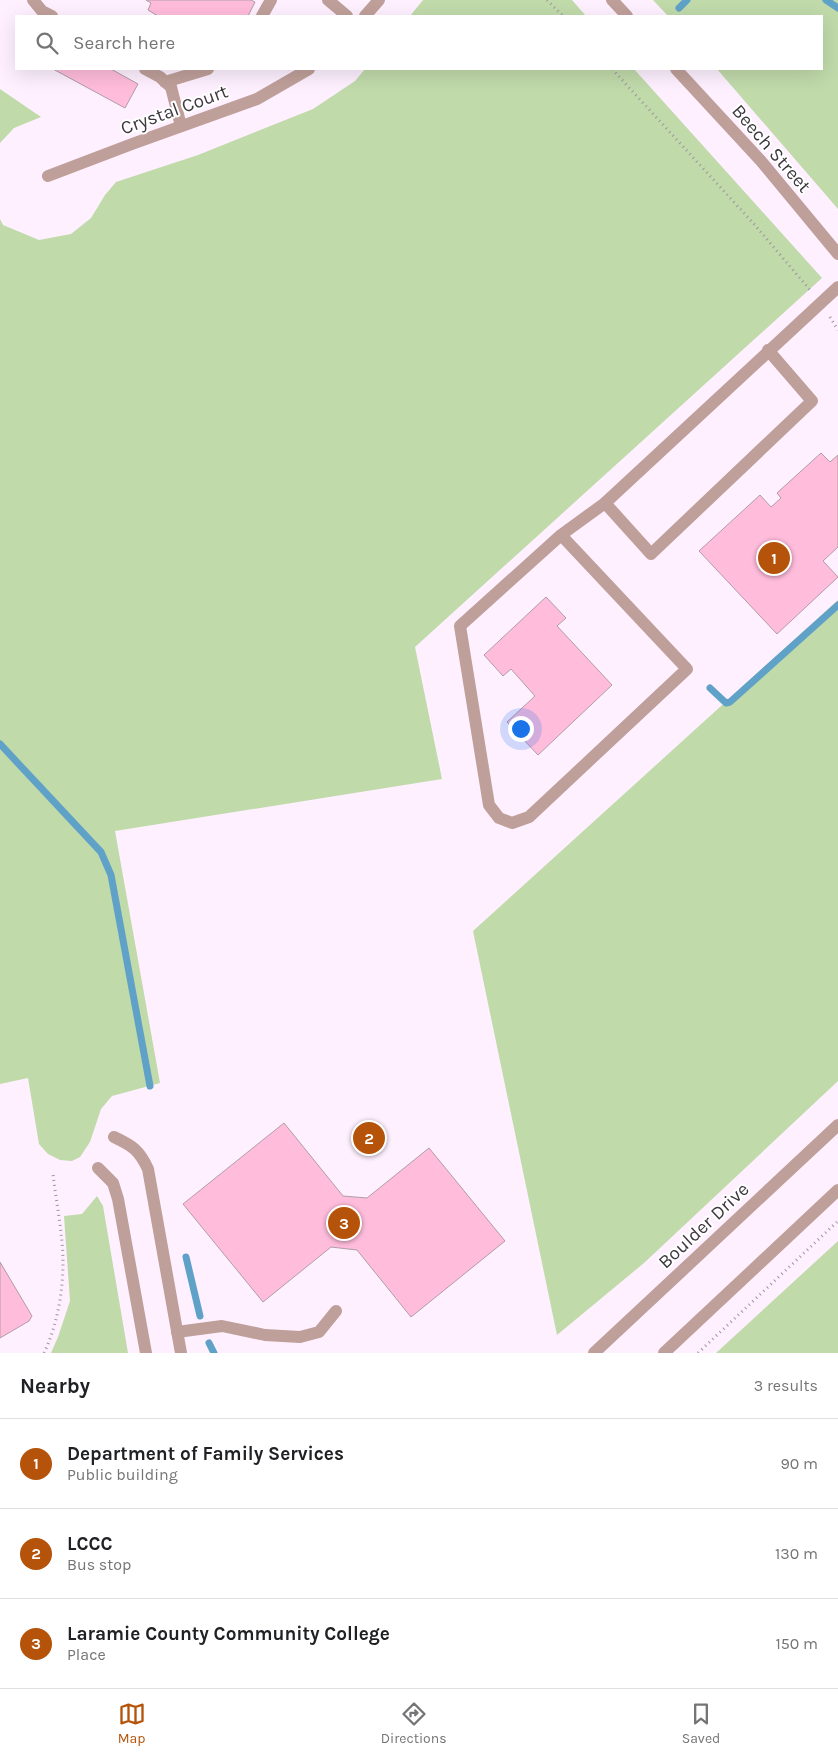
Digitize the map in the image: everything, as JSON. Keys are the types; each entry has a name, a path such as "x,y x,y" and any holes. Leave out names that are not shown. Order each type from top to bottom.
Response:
{"street":[{"path":"33,0 42,11 50,15"},
{"path":"263,15 271,0"},
{"path":"328,0 346,15"},
{"path":"366,15 379,0"},
{"path":"612,0 626,15"},
{"path":"147,70 171,86 181,126"},
{"path":"165,82 205,70"},
{"name":"Crystal Court","path":"48,176 257,99 307,70"},
{"name":"Beech Street","path":"677,70 761,161 838,254"},
{"path":"561,535 687,669 529,817 512,823 499,818 488,805 460,626 561,535 605,503 838,287"},
{"path":"605,503 651,554 812,401 768,350"},
{"name":"Boulder Drive","path":"594,1353 838,1125"},
{"path":"114,1137 128,1144 141,1154 148,1168 182,1353"},
{"path":"98,1168 113,1183 118,1199 146,1353"},
{"path":"664,1353 838,1190"},
{"path":"177,1332 222,1326 265,1335 300,1338 319,1332 336,1311"}],"path":[{"path":"547,0 562,15"},
{"path":"613,70 754,224 809,289"},
{"path":"829,316 838,330"},
{"path":"44,1353 55,1321 63,1284 63,1260 53,1174"},
{"path":"698,1353 838,1221"}],"green space":[{"path":"423,0 572,0 585,15 411,15"},
{"path":"653,0 838,0 838,209 718,70 823,70 823,15 667,15"},
{"path":"364,70 635,70 822,278 415,647 442,779 115,831 160,1083 112,1096 101,1109 90,1142 80,1157 72,1161 60,1160 48,1154 39,1144 28,1078 0,1084 0,219 3,225 39,240 71,234 91,218 105,195 116,182 198,155 313,109 355,81"},
{"path":"0,89 41,117 14,128 0,143"},
{"path":"838,600 838,1081 644,1263 557,1335 473,931"},
{"path":"97,1196 103,1206 128,1353 51,1353 70,1301 64,1216 82,1214"},
{"path":"838,1241 838,1353 716,1353"}],"building":[{"path":"146,0 251,0 255,2 248,15 156,15 148,10 151,3"},
{"path":"55,70 113,70 138,84 125,108"},
{"path":"821,453 830,462 838,455 838,547 823,561 838,577 777,634 699,551 760,495 771,507 781,498 777,493"},
{"path":"546,597 566,618 557,626 612,685 538,755 507,722 535,696 511,669 503,676 484,655"},
{"path":"284,1123 343,1196 367,1198 429,1148 505,1241 411,1317 357,1250 331,1247 263,1302 183,1204"},
{"path":"0,1262 32,1316 29,1321 0,1338"}],"waterway":[{"path":"679,8 687,0"},
{"path":"826,0 838,8"},
{"path":"710,688 726,703 730,702 838,605"},
{"path":"0,744 101,852 111,875 150,1086"},
{"path":"186,1257 200,1316"},
{"path":"209,1343 214,1353"}],"place":[{"name":"Department of Family Services","path":"774,558"},
{"name":"LCCC","path":"369,1138"},
{"name":"Laramie County Community College","path":"344,1223"}]}
